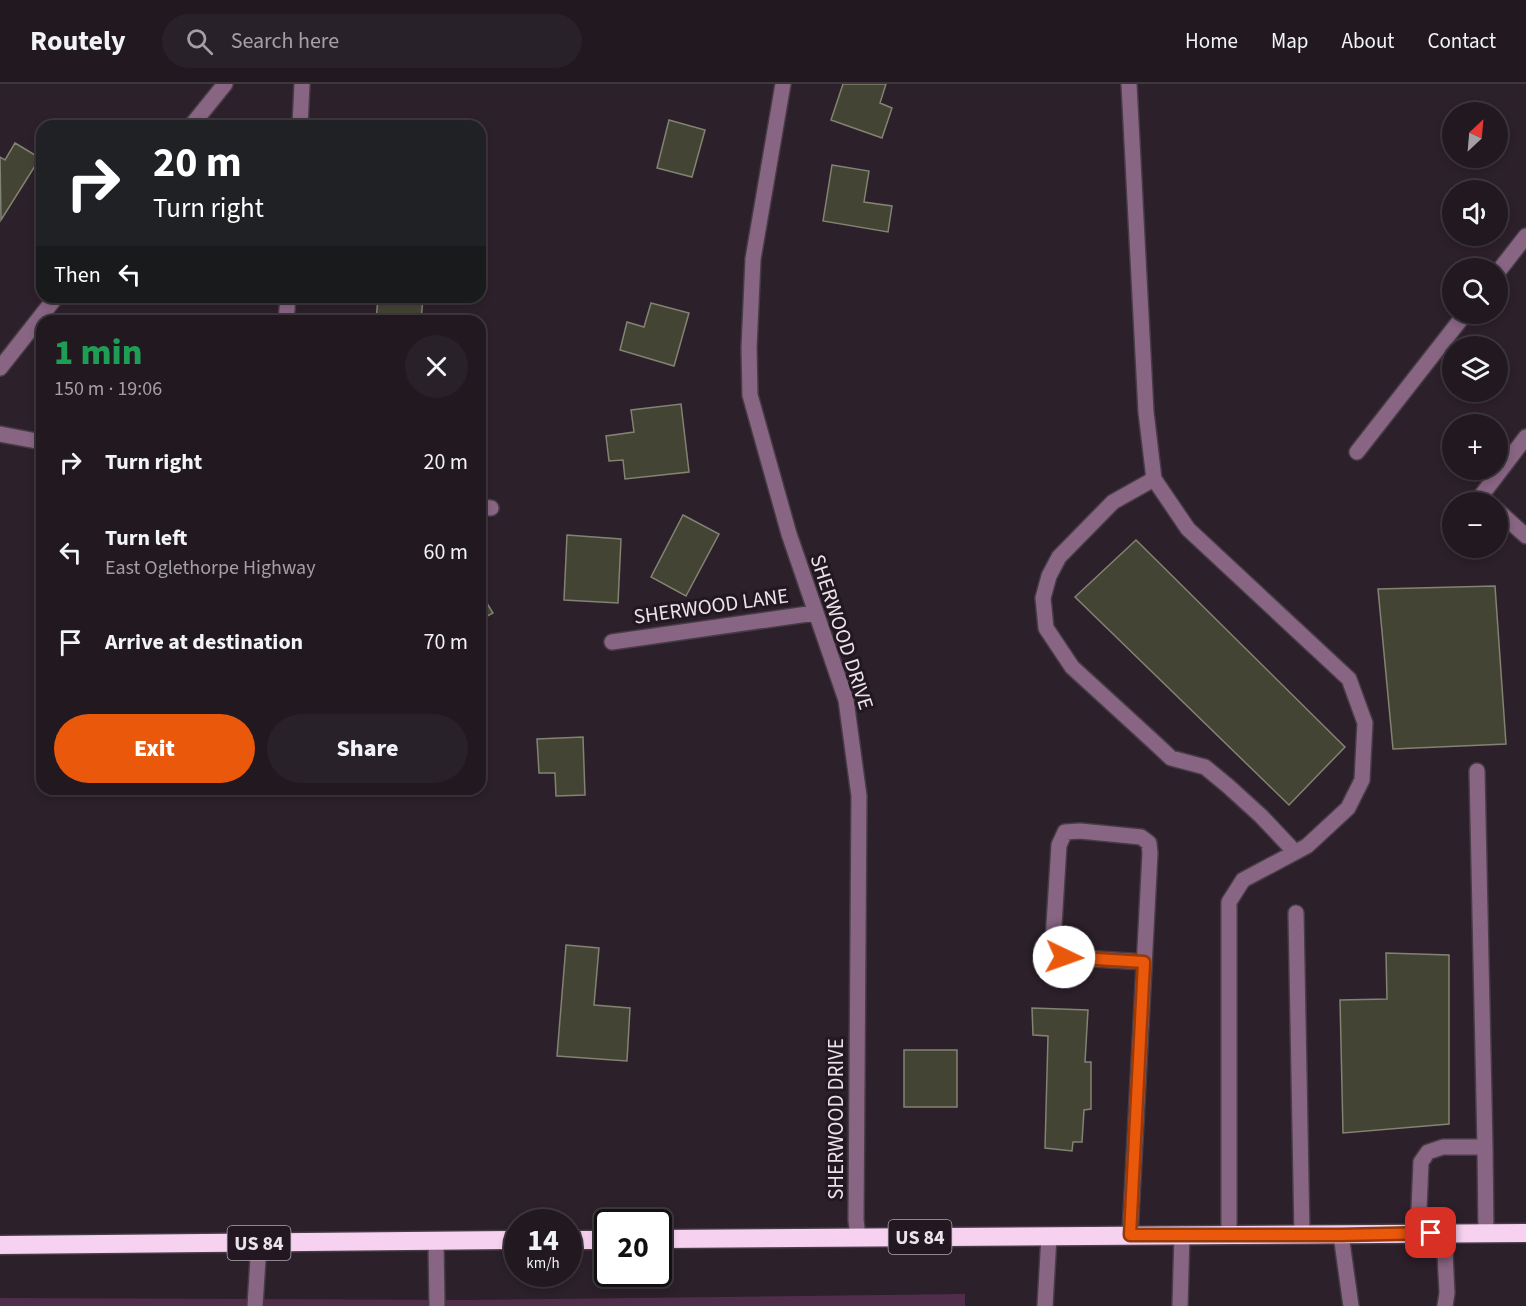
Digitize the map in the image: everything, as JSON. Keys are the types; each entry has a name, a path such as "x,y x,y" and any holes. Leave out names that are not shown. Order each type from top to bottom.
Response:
{"highway":[{"name":"US 84","path":"672,1239 1526,1233"},
{"name":"US 84","path":"0,1245 504,1240"}],"street":[{"path":"196,120 225,84"},
{"path":"300,120 302,84"},
{"name":"SHERWOOD DRIVE","path":"783,84 753,259 749,348 750,395 789,534 846,700 859,796 856,1209 858,1237"},
{"path":"1129,84 1146,412 1154,479 1188,530 1349,679 1365,723 1362,780 1348,808 1307,846 1243,880 1229,902 1229,1235"},
{"path":"1508,259 1526,236"},
{"path":"42,315 51,303"},
{"path":"0,368 36,322"},
{"path":"1357,452 1457,324"},
{"path":"0,435 36,441"},
{"path":"1483,492 1526,436"},
{"path":"1154,479 1113,502 1059,557 1049,576 1043,598 1046,628 1072,667 1155,743 1172,758 1205,767 1261,816 1295,852"},
{"path":"1508,520 1526,536"},
{"name":"SHERWOOD LANE","path":"612,642 815,613"},
{"path":"1477,771 1486,1233"},
{"path":"1130,1235 1150,853 1149,843 1142,837 1080,831 1065,832 1059,845 1054,950 1064,957 1144,962"},
{"path":"1296,913 1302,1234"},
{"path":"1418,1233 1421,1162 1428,1152 1443,1147 1485,1147"},
{"path":"1444,1233 1445,1306"},
{"path":"1180,1306 1182,1234"},
{"path":"1341,1235 1352,1306"},
{"path":"1045,1306 1049,1236"},
{"path":"436,1241 437,1306"},
{"path":"255,1306 259,1243"}],"shaded area":[{"path":"965,1294 965,1306 0,1306 0,1298 463,1300"}],"building":[{"path":"843,84 886,84 880,103 892,108 882,138 831,120"},
{"path":"669,120 705,130 692,177 657,168"},
{"path":"15,143 36,156 36,164 1,220 0,157 5,160"},
{"path":"832,165 869,171 864,202 892,206 888,232 823,221"},
{"path":"378,303 422,303 422,315 376,315"},
{"path":"651,303 689,313 674,366 620,350 627,322 644,327"},
{"path":"681,404 689,472 625,479 623,460 609,461 606,436 634,432 631,410"},
{"path":"683,515 719,534 686,596 651,577"},
{"path":"567,535 621,539 618,603 564,600"},
{"path":"1136,540 1345,747 1289,805 1075,597"},
{"path":"1495,586 1506,744 1393,749 1378,589"},
{"path":"486,602 493,613 486,617"},
{"path":"583,737 585,795 556,796 555,773 539,773 537,739"},
{"path":"566,945 599,948 594,1005 630,1008 627,1061 557,1056"},
{"path":"1386,953 1449,955 1449,1124 1343,1133 1340,1000 1387,999"},
{"path":"1032,1008 1088,1010 1085,1062 1091,1062 1091,1109 1084,1110 1082,1142 1073,1142 1072,1151 1045,1148 1048,1036 1033,1035"},
{"path":"904,1050 957,1050 957,1107 904,1107"}],"route":[{"path":"1064,957 1144,962 1130,1235 1431,1233"}]}
